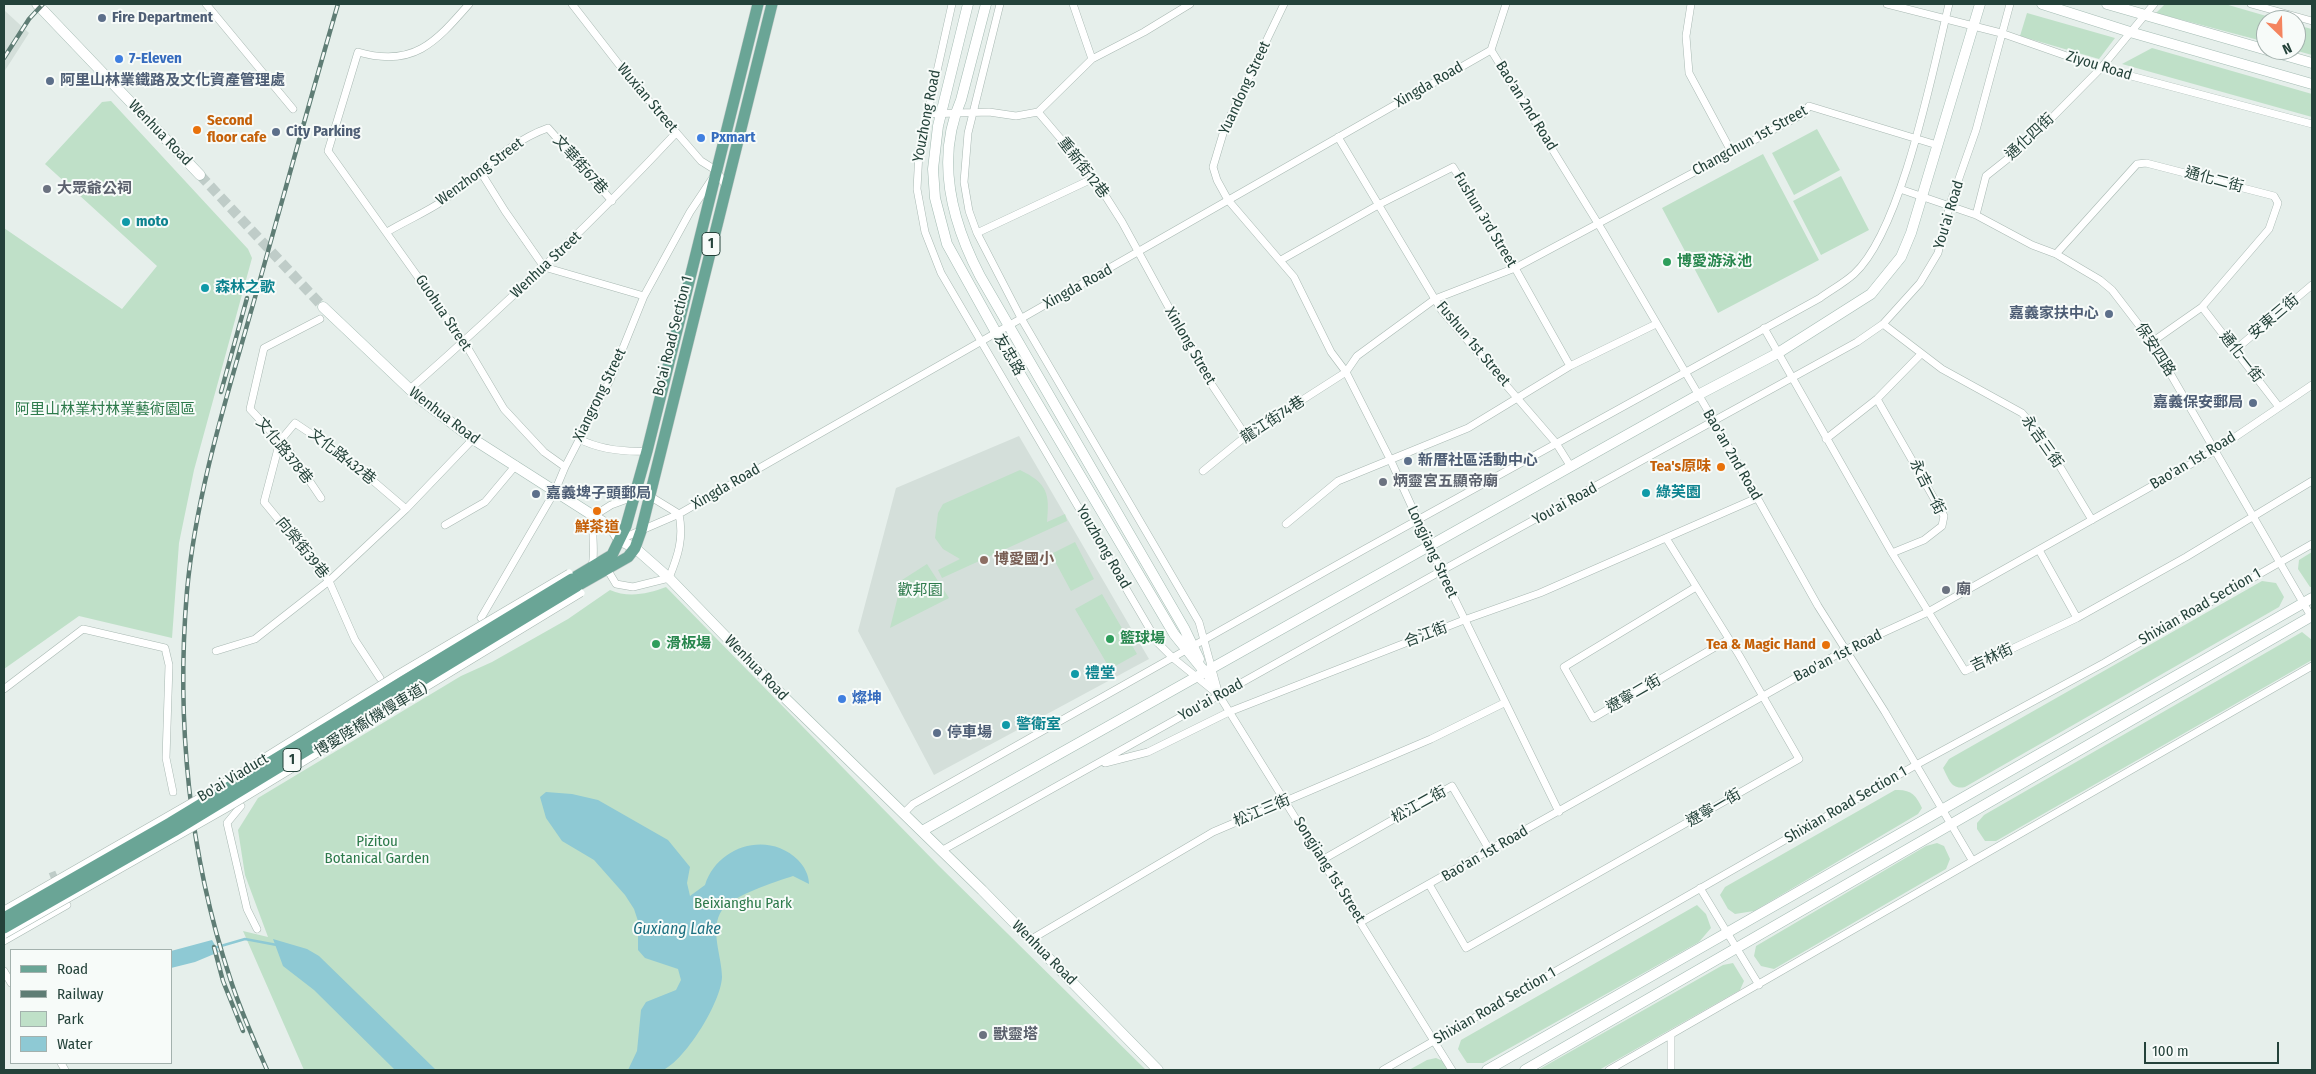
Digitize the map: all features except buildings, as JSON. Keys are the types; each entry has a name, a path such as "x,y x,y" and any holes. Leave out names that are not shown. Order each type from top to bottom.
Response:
{"main road":[{"name":"Bo'ai Road Section 1","path":"575,583 594,572 612,555 626,526 647,451 758,4"},
{"name":"Bo'ai Road Section 1","path":"594,572 607,569 628,557 635,548 641,531 648,495 772,4"},
{"name":"Bo'ai Viaduct","path":"4,918 170,823 575,583"},
{"name":"Bo'ai Viaduct","path":"4,928 191,821 575,583"}],"street":[{"name":"Wenhua Road","path":"38,4 200,175"},
{"path":"206,4 293,109"},
{"name":"Guohua Street","path":"469,4 435,40 412,54 395,58 373,56 358,52 328,151 462,340 504,409 544,452 565,468"},
{"name":"Wuxian Street","path":"572,4 631,80 701,161 717,171 726,187"},
{"name":"Youzhong Road","path":"952,4 926,114 917,170 917,189 925,232 942,273 1158,643 1173,658 1204,672"},
{"name":"友忠路","path":"968,4 941,114 933,169 935,198 947,244 996,333 1174,634 1191,649"},
{"name":"Youzhong Road","path":"986,4 956,113 948,167 953,206 965,248 1204,672"},
{"path":"1000,4 972,113 965,153 964,182 966,200 977,232 1021,318 1199,622 1205,641 1204,672"},
{"path":"1073,4 1092,59"},
{"path":"926,114 972,113 1016,116 1038,112 1092,59 1144,32 1190,4"},
{"name":"Yuandong Street","path":"1228,200 1213,167 1224,127 1284,4"},
{"path":"1491,50 1506,4"},
{"path":"1691,4 1686,36 1689,73 1731,151"},
{"name":"Ziyou Road","path":"1887,4 2000,33 2101,68 2312,124"},
{"path":"903,814 913,804 1556,443 1820,298 1855,273 1879,240 1900,189 1915,140 1950,4"},
{"name":"You'ai Road","path":"922,831 1698,395 1778,354 1871,294 1901,257 1923,196 1980,4"},
{"name":"You'ai Road","path":"941,851 1440,572 1857,342 1883,324 1920,283 1938,253 1950,204 1976,130 2000,33 2010,4"},
{"path":"2042,4 2130,32 2312,84"},
{"path":"2107,4 2312,63"},
{"name":"通化四街","path":"1976,215 1986,176 2025,145 2101,68 2154,4"},
{"path":"2251,4 2312,21"},
{"name":"Xingda Road","path":"619,540 679,514 1491,50"},
{"name":"Bao'an 2nd Road","path":"1491,50 1598,223 1845,650 1972,860"},
{"name":"Changchun 1st Street","path":"1435,299 1515,268 1803,114 1809,106 1915,140 1937,145"},
{"name":"重新街12巷","path":"1038,112 1094,178 1139,252"},
{"name":"Wenzhong Street","path":"387,232 442,201 535,132 548,128"},
{"name":"文華街67巷","path":"548,128 612,201"},
{"name":"Wenhua Street","path":"409,390 544,267 612,201 676,133"},
{"name":"Fushun 1st Street","path":"1338,137 1380,204 1442,311 1556,443 1571,467"},
{"name":"通化二街","path":"2056,254 2136,164 2146,163 2274,196 2278,203 2269,229 2202,307"},
{"name":"Fushun 3rd Street","path":"1281,260 1380,204 1453,167 1515,268 1570,366"},
{"path":"480,171 544,267 644,296"},
{"name":"Xiangrong Street","path":"481,618 555,491 579,439 610,380 644,296 690,212 717,171"},
{"path":"977,232 1094,178"},
{"name":"保安四路","path":"1900,189 1950,204 1976,215 2032,245 2056,254 2100,280 2112,290 2152,342 2280,561 2308,600 2312,617"},
{"name":"Longjiang Street","path":"1228,200 1294,277 1332,352 1346,372 1391,461 1440,572 1559,812"},
{"name":"Xinlong Street","path":"1139,252 1208,379 1246,436"},
{"name":"安東三街","path":"2235,350 2312,285"},
{"name":"龍江街74巷","path":"1203,471 1246,436 1346,372 1357,356 1435,299"},
{"name":"Wenhua Road","path":"323,307 409,390 474,439 595,515 611,527 619,540 635,548 669,578 785,698 922,831 1158,1070"},
{"path":"2152,342 2202,307"},
{"name":"通化一街","path":"2202,307 2279,407"},
{"name":"文化路378巷","path":"320,319 264,348 250,409 280,440 321,498"},
{"path":"1286,524 1338,481 1468,428 1517,396 1570,366 1656,324"},
{"name":"永吉三街","path":"1883,324 1942,369 2022,412 2041,435 2092,520"},
{"name":"吉林街","path":"1764,328 1892,553 1965,671 2077,618 2312,481"},
{"path":"1826,439 1877,399 1921,354"},
{"name":"Bao'an 1st Road","path":"1361,922 1430,886 1845,650 1928,612 2039,550 2216,450 2312,385"},
{"name":"永吉一街","path":"1877,399 1944,516 1942,526 1924,540 1892,553"},
{"name":"文化路432巷","path":"280,440 296,423 344,456 406,510"},
{"path":"216,650 255,639 329,581 406,510 474,439"},
{"path":"579,439 591,445 635,452 647,451"},
{"name":"向榮街39巷","path":"280,440 264,502 329,581 355,640 380,678"},
{"path":"445,525 485,502 516,465"},
{"path":"607,569 616,584 633,588 669,578 680,547 682,531 679,514 648,495"},
{"path":"594,572 591,530 595,515 611,505 633,497"},
{"name":"合江街","path":"1094,766 1148,752 1229,712 1464,620 1540,593 1757,498"},
{"name":"遼寧一街","path":"1430,886 1466,948 1799,759 1729,639 1666,538"},
{"name":"Shixian Road Section 1","path":"1383,1070 1916,765 2104,663 2312,544"},
{"path":"2039,550 2077,618"},
{"name":"博愛陸橋(機慢車道)","path":"4,910 206,794 398,674 575,583"},
{"name":"博愛陸橋(機慢車道)","path":"4,935 229,807 575,583"},
{"name":"遼寧二街","path":"1696,587 1564,667 1593,718 1729,639"},
{"path":"1487,1070 2308,600"},
{"path":"1525,1070 2312,617"},
{"path":"4,689 83,629 166,648 169,665 166,758 173,792"},
{"path":"1609,1070 2312,666"},
{"name":"Songjiang 1st Street","path":"1204,672 1452,1070"},
{"name":"松江三街","path":"1030,940 1213,832 1431,739 1504,704"},
{"name":"松江二街","path":"1322,860 1452,786 1490,851"},
{"path":"241,806 227,823 247,909 257,929"},
{"path":"1700,888 1759,985"},
{"path":"4,941 66,905"},
{"path":"4,971 10,982"},
{"path":"1671,1035 1671,1070"}],"shaded area":[{"path":"4,10 29,33 4,72"},
{"name":"博愛國小","path":"1019,436 1149,659 934,775 858,631 896,488"}],"green space":[{"path":"2165,4 2225,4 2256,13 2256,39 2156,13"},
{"path":"2027,13 2115,38 2099,59 2020,36"},
{"path":"2306,28 2312,29 2312,55 2306,53"},
{"path":"2152,48 2312,94 2312,117 2122,64"},
{"name":"阿里山林業村林業藝術園區","path":"111,101 248,249 252,258 194,470 179,543 172,638 79,616 4,669 4,228 122,309 157,266 45,164 102,102"},
{"path":"1817,129 1840,170 1794,195 1772,153"},
{"path":"1763,154 1819,260 1718,313 1662,208"},
{"path":"1841,176 1869,230 1821,255 1793,201"},
{"path":"1020,470 1036,480 1045,490 1048,503 1047,522 1065,514 1067,521 942,578 938,570 960,559 943,549 935,538 938,513 943,504"},
{"path":"1075,542 1094,579 1071,591 1051,554"},
{"path":"2312,552 2312,587 2310,587 2298,569 2299,560"},
{"name":"歡邦園","path":"927,564 949,598 890,628 902,580"},
{"path":"2262,581 2276,583 2284,597 2279,607 1965,787 1956,787 1949,780 1943,768 1949,759"},
{"name":"Beixianghu Park","path":"666,587 938,865 1146,1070 304,1070 243,931 268,937 245,875 238,830 258,798 461,676 492,662 568,619 610,590 624,594 638,594"},
{"name":"籃球場","path":"1102,594 1137,654 1110,669 1075,609"},
{"path":"2302,632 2312,640 2312,660 1996,841 1985,841 1977,829 1977,823 1984,815"},
{"path":"1895,790 1909,792 1915,796 1922,808 1918,814 1754,911 1735,914 1728,909 1720,895 1725,887"},
{"path":"1937,843 1944,846 1950,859 1946,869 1774,969 1761,966 1754,956 1756,946 1926,846"},
{"path":"1697,905 1706,914 1711,928 1699,942 1483,1063 1467,1063 1458,1049 1461,1040"},
{"path":"1733,963 1744,981 1740,990 1599,1070 1538,1070 1723,965"},
{"path":"1436,1058 1443,1061 1449,1070 1409,1070 1427,1060"}],"water":[{"name":"Guxiang Lake","path":"546,792 572,794 598,800 668,840 690,867 687,883 690,896 705,885 711,871 720,860 732,852 759,844 786,851 800,862 807,874 809,884 793,876 745,894 727,904 722,910 718,917 716,934 722,977 716,1000 692,1041 674,1063 665,1069 652,1072 628,1070 637,1051 641,1010 646,1002 676,990 681,980 678,969 645,958 638,950 638,921 634,909 625,895 594,860 562,841 546,818 540,797"},
{"path":"273,939 307,949 319,956 436,1070 395,1070 314,990 283,966"},
{"path":"212,940 219,952 195,962 172,968 172,951"}],"waterway":[{"path":"214,948 245,939 277,945"}],"tunnel":[{"path":"200,175 323,307"},
{"path":"52,872 57,884"}],"railway":[{"path":"4,58 29,19 43,4"},
{"path":"267,1070 230,978 204,884 195,836 189,787 183,689 187,591 197,518 214,445 338,4"},
{"path":"221,392 247,298"},
{"path":"214,947 223,981 243,1031"}],"place":[{"name":"Fire Department","path":"102,18"},
{"name":"7-Eleven","path":"119,59"},
{"name":"阿里山林業鐵路及文化資產管理處","path":"50,81"},
{"name":"Second floor cafe","path":"197,130"},
{"name":"City Parking","path":"276,132"},
{"name":"Pxmart","path":"701,138"},
{"name":"大眾爺公祠","path":"47,189"},
{"name":"moto","path":"126,222"},
{"name":"博愛游泳池","path":"1667,262"},
{"name":"森林之歌","path":"205,288"},
{"name":"嘉義家扶中心","path":"2109,314"},
{"name":"嘉義保安郵局","path":"2253,403"},
{"name":"新厝社區活動中心","path":"1408,461"},
{"name":"Tea's原味","path":"1721,467"},
{"name":"炳靈宮五顯帝廟","path":"1383,482"},
{"name":"綠芙園","path":"1646,493"},
{"name":"嘉義埤子頭郵局","path":"536,494"},
{"name":"鮮茶道","path":"597,511"},
{"name":"博愛國小","path":"984,560"},
{"name":"廟","path":"1946,590"},
{"name":"籃球場","path":"1110,639"},
{"name":"滑板場","path":"656,644"},
{"name":"Tea & Magic Hand","path":"1826,645"},
{"name":"禮堂","path":"1075,674"},
{"name":"燦坤","path":"842,699"},
{"name":"警衛室","path":"1006,725"},
{"name":"停車場","path":"937,733"},
{"name":"獸靈塔","path":"983,1035"}],"park label":[{"name":"Pizitou Botanical Garden","path":"377,850"}]}
